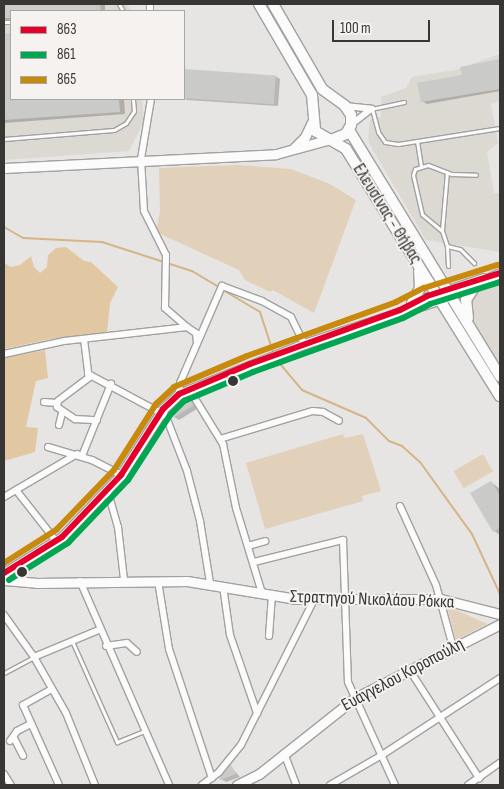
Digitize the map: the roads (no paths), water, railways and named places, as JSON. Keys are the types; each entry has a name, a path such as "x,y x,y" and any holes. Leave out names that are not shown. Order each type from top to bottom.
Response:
{"main road":[{"name":"Ελευσίνας - Θήβας","path":"259,4 310,90 313,117 318,135 342,145 350,154 500,396"},
{"name":"Ελευσίνας - Θήβας","path":"272,4 318,82 351,115 350,128 448,293 500,376"},
{"path":"289,152 304,137 313,117 323,103 340,104"},
{"path":"4,168 289,152 341,138 350,128"},
{"path":"412,303 421,280 413,256"},
{"path":"4,573 56,541 121,475 162,411 179,394 304,344 438,297 497,274"},
{"path":"448,293 475,286 497,274"},
{"path":"474,335 465,304 475,286"},
{"path":"400,310 412,303 438,297"},
{"name":"Στρατηγού Νικολάου Ρόκκα","path":"4,580 80,582 124,580 210,583 272,595 314,600 441,599 500,614"},
{"name":"Ευάγγελου Κοροπούλη","path":"237,785 250,780 355,698 500,624"}],"street":[{"path":"151,100 141,159 144,211 166,254 163,305 196,333 197,345"},
{"path":"340,104 372,108"},
{"path":"350,128 372,108"},
{"path":"179,394 222,286 262,301 291,317 304,344"},
{"path":"4,354 84,339 187,327"},
{"path":"84,339 86,370 91,376 111,384 162,411 187,471 200,521 210,583"},
{"path":"44,402 57,403 91,376"},
{"path":"4,497 79,455 97,420 111,384"},
{"path":"189,389 220,439 262,593"},
{"path":"57,403 62,413 76,419 97,420"},
{"path":"220,439 313,411 323,412 339,421"},
{"path":"59,425 62,413"},
{"path":"48,447 79,455 121,475"},
{"path":"107,489 118,527 124,580"},
{"path":"16,490 56,541"},
{"path":"400,506 441,599 453,647"},
{"path":"254,562 343,540 348,600 348,682 395,785"},
{"path":"248,546 265,541"},
{"path":"158,581 169,649 212,778"},
{"path":"80,582 106,646 169,785"},
{"path":"223,586 230,635 257,713"},
{"path":"269,636 272,595"},
{"path":"202,785 212,778 241,745 314,600"},
{"path":"4,615 34,657 50,690 66,712 95,785"},
{"path":"34,657 99,630"},
{"path":"106,646 127,643 137,652"},
{"path":"409,669 479,778"},
{"path":"330,785 382,755 500,678"},
{"path":"50,690 23,705 58,785"},
{"path":"23,756 12,739 17,731 31,724"},
{"path":"284,753 296,785"},
{"path":"468,785 500,763"},
{"path":"4,774 11,785"}],"lane":[{"path":"4,139 114,130 126,123 134,111 133,100"},
{"path":"404,102 372,108 378,132 385,142 398,144 417,142 500,128"},
{"path":"417,142 421,166"},
{"path":"442,231 422,214 413,175 421,166 434,166 447,172 476,176"},
{"path":"447,172 442,231 447,246 448,266"},
{"path":"447,246 460,249 474,263"},
{"path":"72,641 117,742 144,731"},
{"path":"4,673 34,657"}],"waterway":[{"path":"4,227 23,238 102,242 192,271 219,287"},
{"path":"223,290 260,312 272,350"},
{"path":"276,359 302,390 366,418 389,441 402,446 420,462 472,534 500,594"}]}
